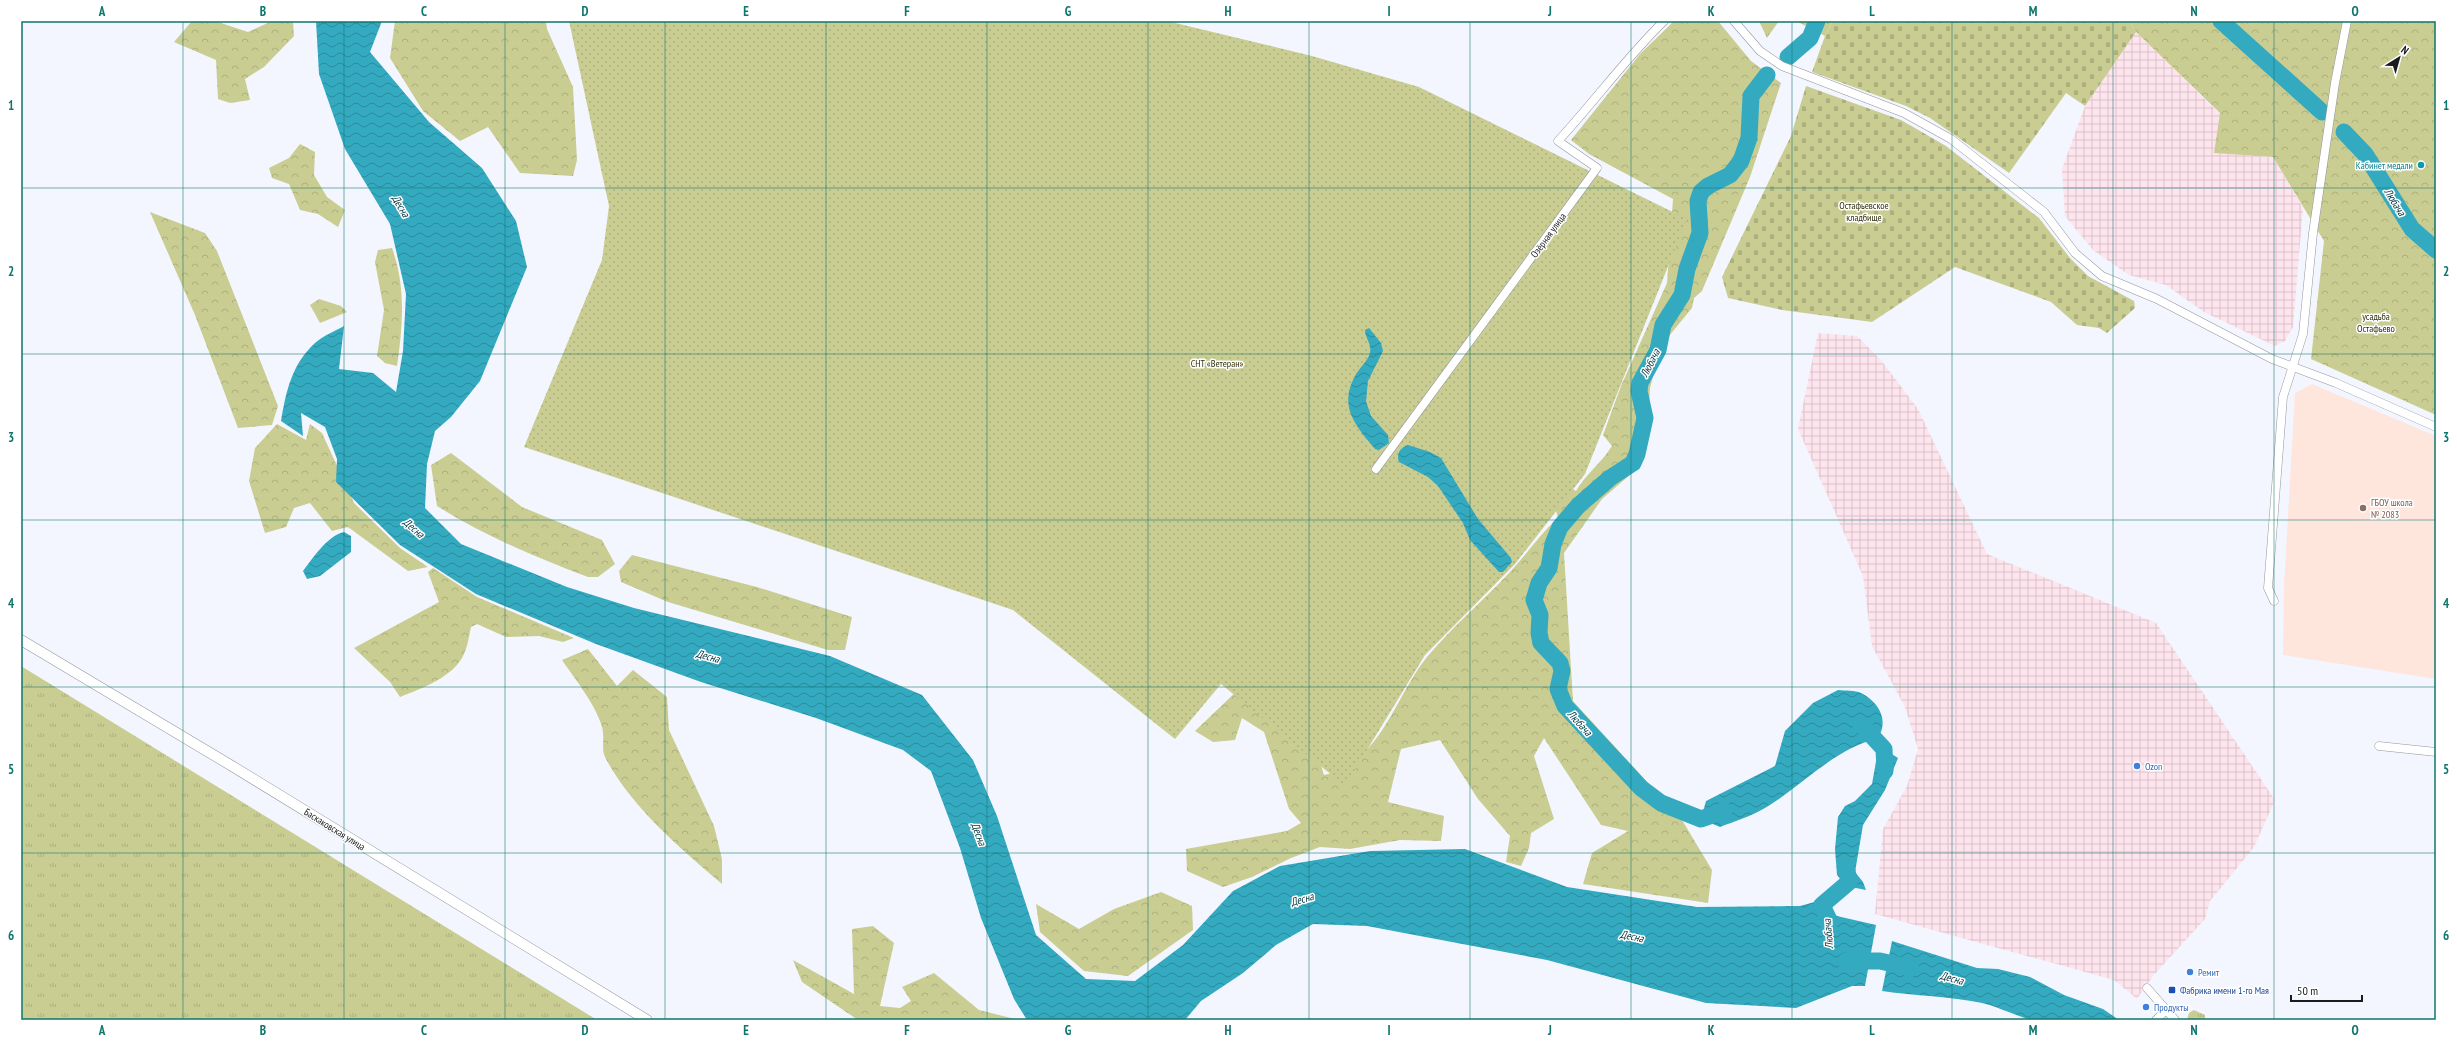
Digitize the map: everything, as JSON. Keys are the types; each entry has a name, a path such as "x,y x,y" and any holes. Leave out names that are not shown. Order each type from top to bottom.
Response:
{"street":[{"name":"Озёрная улица","path":"1376,469 1597,168 1558,141 1596,100 1633,50 1664,21"},
{"path":"1734,21 1760,51 1782,66 1904,112 1951,140 2044,212 2075,253 2102,276 2158,299 2272,360 2292,366 2436,427"},
{"path":"2274,601 2268,588 2283,396 2303,334 2313,233 2347,21"},
{"name":"Баскаковская улица","path":"21,640 232,766 647,1020"},
{"path":"2378,746 2436,752"},
{"path":"2147,988 2176,1020"},
{"path":"2156,1020 2166,1010"}],"shaded area":[{"path":"2136,32 2220,114 2214,153 2273,157 2303,208 2293,327 2285,341 2275,346 2204,312 2166,285 2129,275 2093,250 2065,216 2062,169 2085,106"},
{"path":"1818,333 1857,336 1881,360 1918,409 1987,554 2156,623 2275,800 2254,847 2210,901 2205,919 2153,976 2137,999 2114,980 1875,914 1883,829 1907,786 1918,749 1905,707 1872,646 1863,576 1798,429"},
{"name":"ГБОУ школа № 2083","path":"2312,384 2436,436 2436,679 2283,655 2284,586 2295,393"}],"green space":[{"path":"192,21 215,21 248,32 272,21 293,21 294,36 264,67 245,79 250,100 230,103 218,99 216,60 174,42"},
{"path":"395,21 546,21 547,29 573,87 577,160 573,176 520,173 488,127 460,141 423,111 390,58"},
{"name":"СНТ «Ветеран»","path":"569,21 1167,21 1312,56 1419,87 1687,219 1585,474 1515,564 1425,655 1345,786 1221,684 1175,739 1013,610 524,447 602,260 609,206"},
{"path":"1674,21 1718,21 1751,61 1781,83 1750,177 1702,291 1694,298 1692,308 1669,336 1657,361 1650,388 1647,445 1638,468 1602,499 1564,553 1573,701 1682,820 1712,870 1708,903 1583,884 1592,853 1628,831 1601,825 1544,738 1534,756 1554,819 1531,833 1529,848 1521,866 1506,862 1510,836 1478,799 1440,740 1401,749 1388,802 1444,816 1441,841 1400,840 1350,849 1320,847 1291,858 1252,877 1223,887 1187,871 1186,849 1287,831 1301,823 1289,809 1264,732 1242,718 1235,740 1213,742 1195,731 1241,687 1313,738 1324,775 1343,768 1359,757 1373,743 1427,657 1510,572 1558,518 1550,490 1560,481 1576,491 1584,479 1612,446 1603,435 1621,386 1667,283 1673,199 1589,154 1571,140 1640,54"},
{"path":"1759,21 1779,21 1767,38"},
{"path":"1796,21 1833,21 1825,36"},
{"path":"1833,21 2129,21 2136,32 2085,106 2066,93 2009,173 1930,118 1906,106 1812,72 1825,36"},
{"name":"усадьба Остафьево","path":"2129,21 2436,21 2436,415 2311,359 2324,241 2273,157 2214,153 2220,113 2136,32"},
{"name":"Остафьевское кладбище","path":"1806,86 1901,120 1946,146 2039,218 2070,258 2088,276 2134,301 2135,308 2107,333 2099,328 2077,325 2051,302 1955,267 1872,322 1782,310 1728,298 1722,277 1791,136"},
{"path":"300,144 315,152 314,175 327,197 345,210 338,227 318,214 300,210 289,184 272,178 269,168 289,158"},
{"path":"150,212 205,233 217,251 278,406 272,425 238,428 195,315"},
{"path":"392,248 400,277 402,306 401,336 397,366 385,363 377,356 384,310 375,262 378,250"},
{"path":"319,299 341,306 347,312 320,323 310,305"},
{"path":"277,424 306,440 310,424 322,433 354,503 400,548 428,567 408,571 348,527 332,531 310,503 294,508 286,527 265,533 249,481 255,448"},
{"path":"451,453 522,507 602,540 615,564 598,577 588,577 511,545 473,527 437,506 431,465"},
{"path":"632,555 757,587 852,617 845,650 828,650 668,602 621,582 619,571"},
{"path":"433,568 477,597 574,638 563,642 539,636 506,637 477,624 471,627 465,651 453,669 436,681 400,697 390,682 354,648 439,602 428,572"},
{"path":"588,649 617,686 633,670 667,697 669,730 714,826 722,859 722,884 658,826 642,809 628,793 605,757 603,750 603,731 599,719 585,692 562,660"},
{"path":"21,666 597,1020 21,1020"},
{"path":"1161,892 1192,906 1193,930 1128,976 1084,971 1040,932 1036,904 1079,929 1114,909"},
{"path":"873,926 894,943 880,1006 900,1008 911,1001 902,987 934,973 979,1010 1019,1020 858,1020 802,982 793,960 854,994 852,929"},
{"path":"2194,1010 2205,1015 2205,1020 2187,1020 2189,1013"}],"water":[{"path":"316,21 382,21 370,52 429,122 482,168 516,221 527,267 480,381 451,417 435,431 427,464 425,508 461,544 567,587 634,608 830,656 922,695 973,760 997,816 1036,935 1086,979 1135,981 1183,945 1233,891 1280,866 1370,851 1465,849 1567,887 1697,907 1800,906 1818,901 1837,916 1876,925 1865,986 1852,986 1796,1008 1706,1003 1547,960 1367,926 1313,924 1276,945 1243,973 1201,1001 1185,1020 1027,1020 1014,999 981,918 960,848 931,771 903,750 816,718 701,682 596,644 476,594 400,545 336,482 337,459 325,427 301,413 303,436 281,421 285,399 295,369 307,351 325,336 344,326 339,369 373,373 396,392 403,351 406,294 390,224 345,149 319,74"},
{"path":"1369,328 1381,343 1383,351 1368,381 1366,401 1371,416 1388,435 1389,443 1379,450 1375,449 1356,424 1349,407 1348,397 1350,387 1355,376 1370,353 1370,347 1365,330"},
{"path":"1408,445 1430,452 1441,458 1478,519 1511,558 1512,562 1503,572 1499,572 1470,540 1463,523 1438,486 1428,477 1399,462 1399,452"},
{"path":"344,532 351,536 351,552 320,576 307,579 303,571 316,554 332,538"},
{"path":"1838,690 1859,692 1873,701 1881,713 1883,725 1877,739 1862,743 1847,750 1755,814 1720,827 1701,819 1706,801 1775,766 1785,731 1813,703"},
{"path":"1884,749 1898,758 1885,790 1863,825 1855,872 1863,882 1866,890 1846,886 1837,875 1835,849 1838,817 1845,806 1855,801 1872,784 1877,756"},
{"path":"1892,941 1977,968 1998,969 2030,977 2064,995 2103,1009 2119,1020 2034,1020 1982,1003 1882,991"}],"waterway":[{"name":"Любача","path":"1788,57 1810,38 1817,21"},
{"name":"Любача","path":"2221,21 2322,112"},
{"name":"Любача","path":"1724,811 1701,819 1661,803 1641,788 1565,706 1558,689 1562,671 1560,663 1541,643 1539,633 1540,615 1534,600 1539,583 1549,568 1553,544 1560,527 1578,506 1610,478 1633,463 1637,454 1645,418 1639,391 1640,383 1658,350 1663,325 1682,295 1687,269 1700,233 1698,201 1701,192 1708,186 1730,175 1741,161 1749,138 1751,96 1767,75"},
{"name":"Любача","path":"2344,132 2365,154 2412,229 2436,250"},
{"name":"Любача","path":"1860,723 1884,749 1885,771"},
{"name":"Любача","path":"1829,926 1829,920 1822,905 1849,882 1846,865"},
{"name":"Десна","path":"1846,961 1880,961 1911,968"}],"place":[{"name":"Кабинет медали","path":"2421,165"},
{"name":"ГБОУ школа № 2083","path":"2363,508"},
{"name":"Ozon","path":"2137,766"},
{"name":"Ремит","path":"2190,972"},
{"name":"Фабрика имени 1-го Мая","path":"2172,990"},
{"name":"Продукты","path":"2146,1007"}]}
